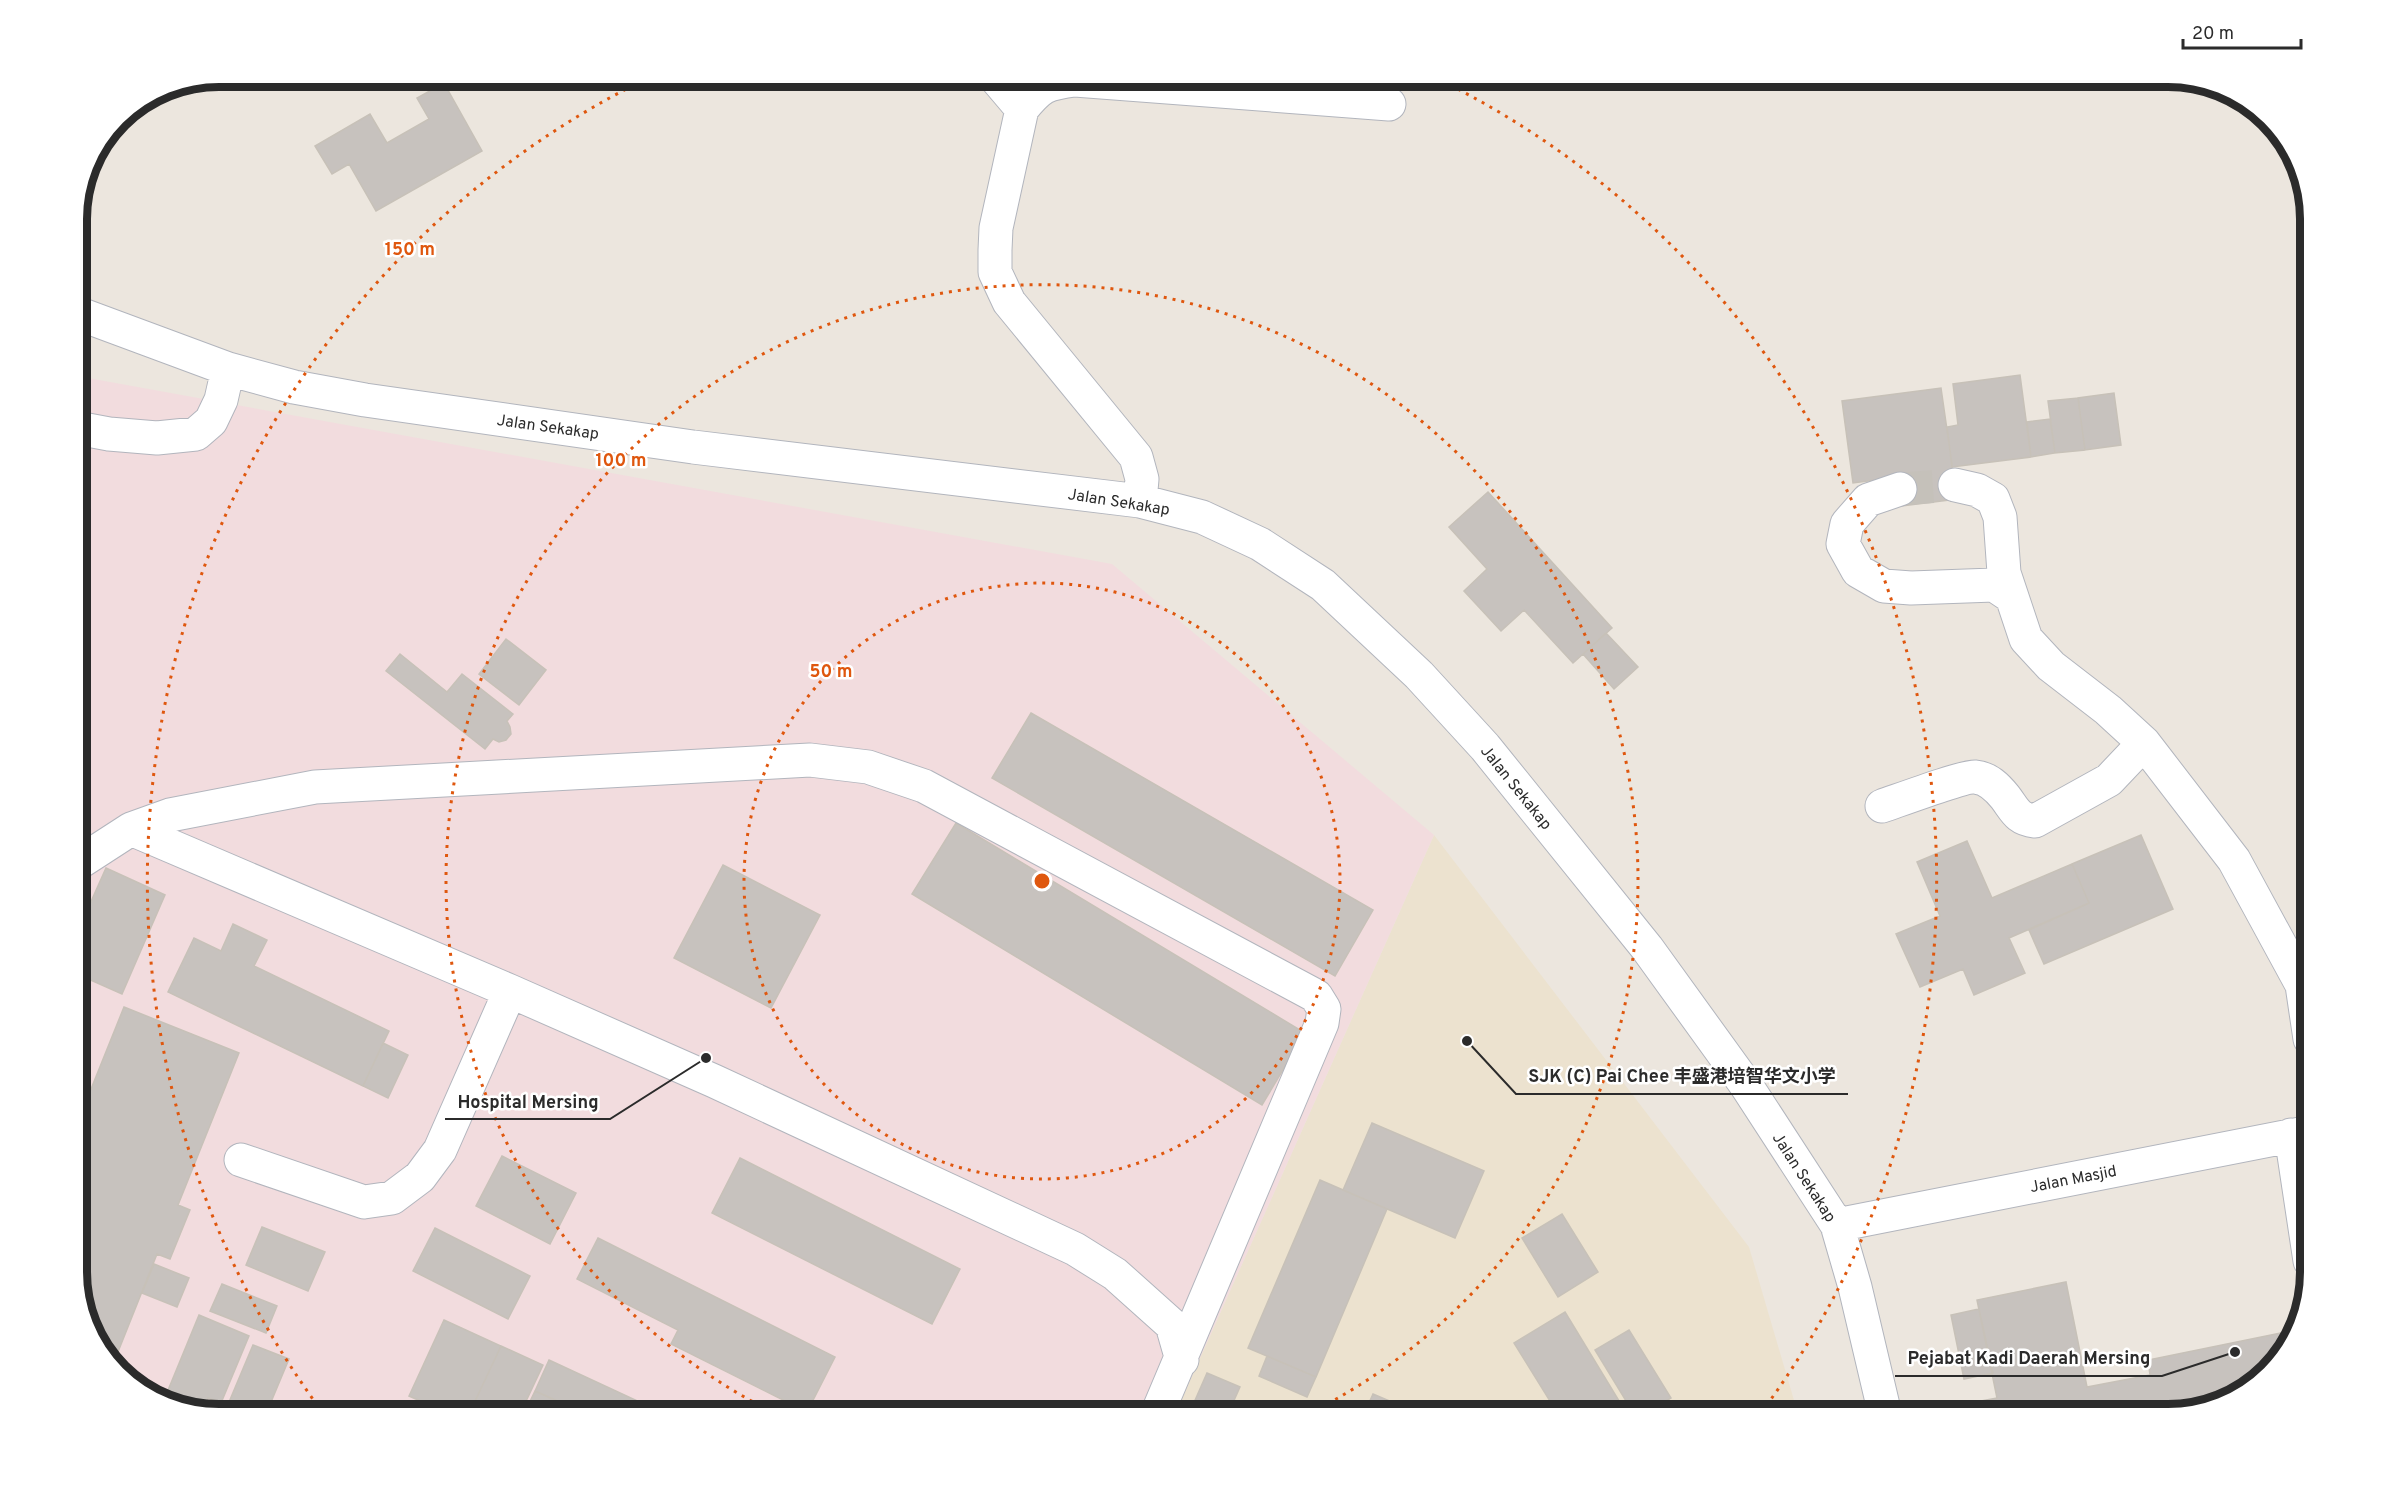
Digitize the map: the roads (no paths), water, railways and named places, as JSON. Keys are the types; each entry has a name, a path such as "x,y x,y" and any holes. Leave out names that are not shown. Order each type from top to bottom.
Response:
{"street":[{"path":"1003,87 1022,109"},
{"path":"1044,87 1038,90 1022,109 996,228 995,272 1009,302 1136,457 1142,479 1140,501"},
{"path":"1167,87 1389,104"},
{"name":"Jalan Sekakap","path":"87,317 228,369 294,387 376,402 704,448 1140,501 1202,517 1260,544 1323,585 1419,675 1485,747 1647,948 1746,1085 1836,1225 1855,1287 1883,1404"},
{"path":"87,430 157,438 196,434 211,421 221,400 228,369"},
{"path":"1955,485 1977,490 1993,499 2000,517 2004,573 2026,639 2050,666 2108,710 2144,743 2234,860 2300,981"},
{"path":"1900,489 1868,500 1847,524 1843,544 1858,571 1884,585 1911,588 1994,585 2012,597"},
{"path":"1882,807 1973,776 1990,781 2005,796 2016,815 2025,820 2035,821 2109,780 2144,743"},
{"path":"87,858 131,829 170,815 315,787 798,760 868,767 924,786 1316,996 1324,1009 1322,1023 1162,1404"},
{"path":"131,829 714,1081 1076,1250 1114,1274 1172,1325 1182,1359"},
{"path":"241,1160 364,1202 392,1198 420,1177 440,1150 510,991"},
{"name":"Jalan Masjid","path":"1836,1225 2300,1133"}],"tunnel":[{"path":"1900,489 1955,485"}],"place":[{"name":"SJK (C) Pai Chee 丰盛港培智华文小学","path":"1467,1041"},
{"name":"Hospital Mersing","path":"706,1058"},
{"name":"Pejabat Kadi Daerah Mersing","path":"2235,1352"}]}
